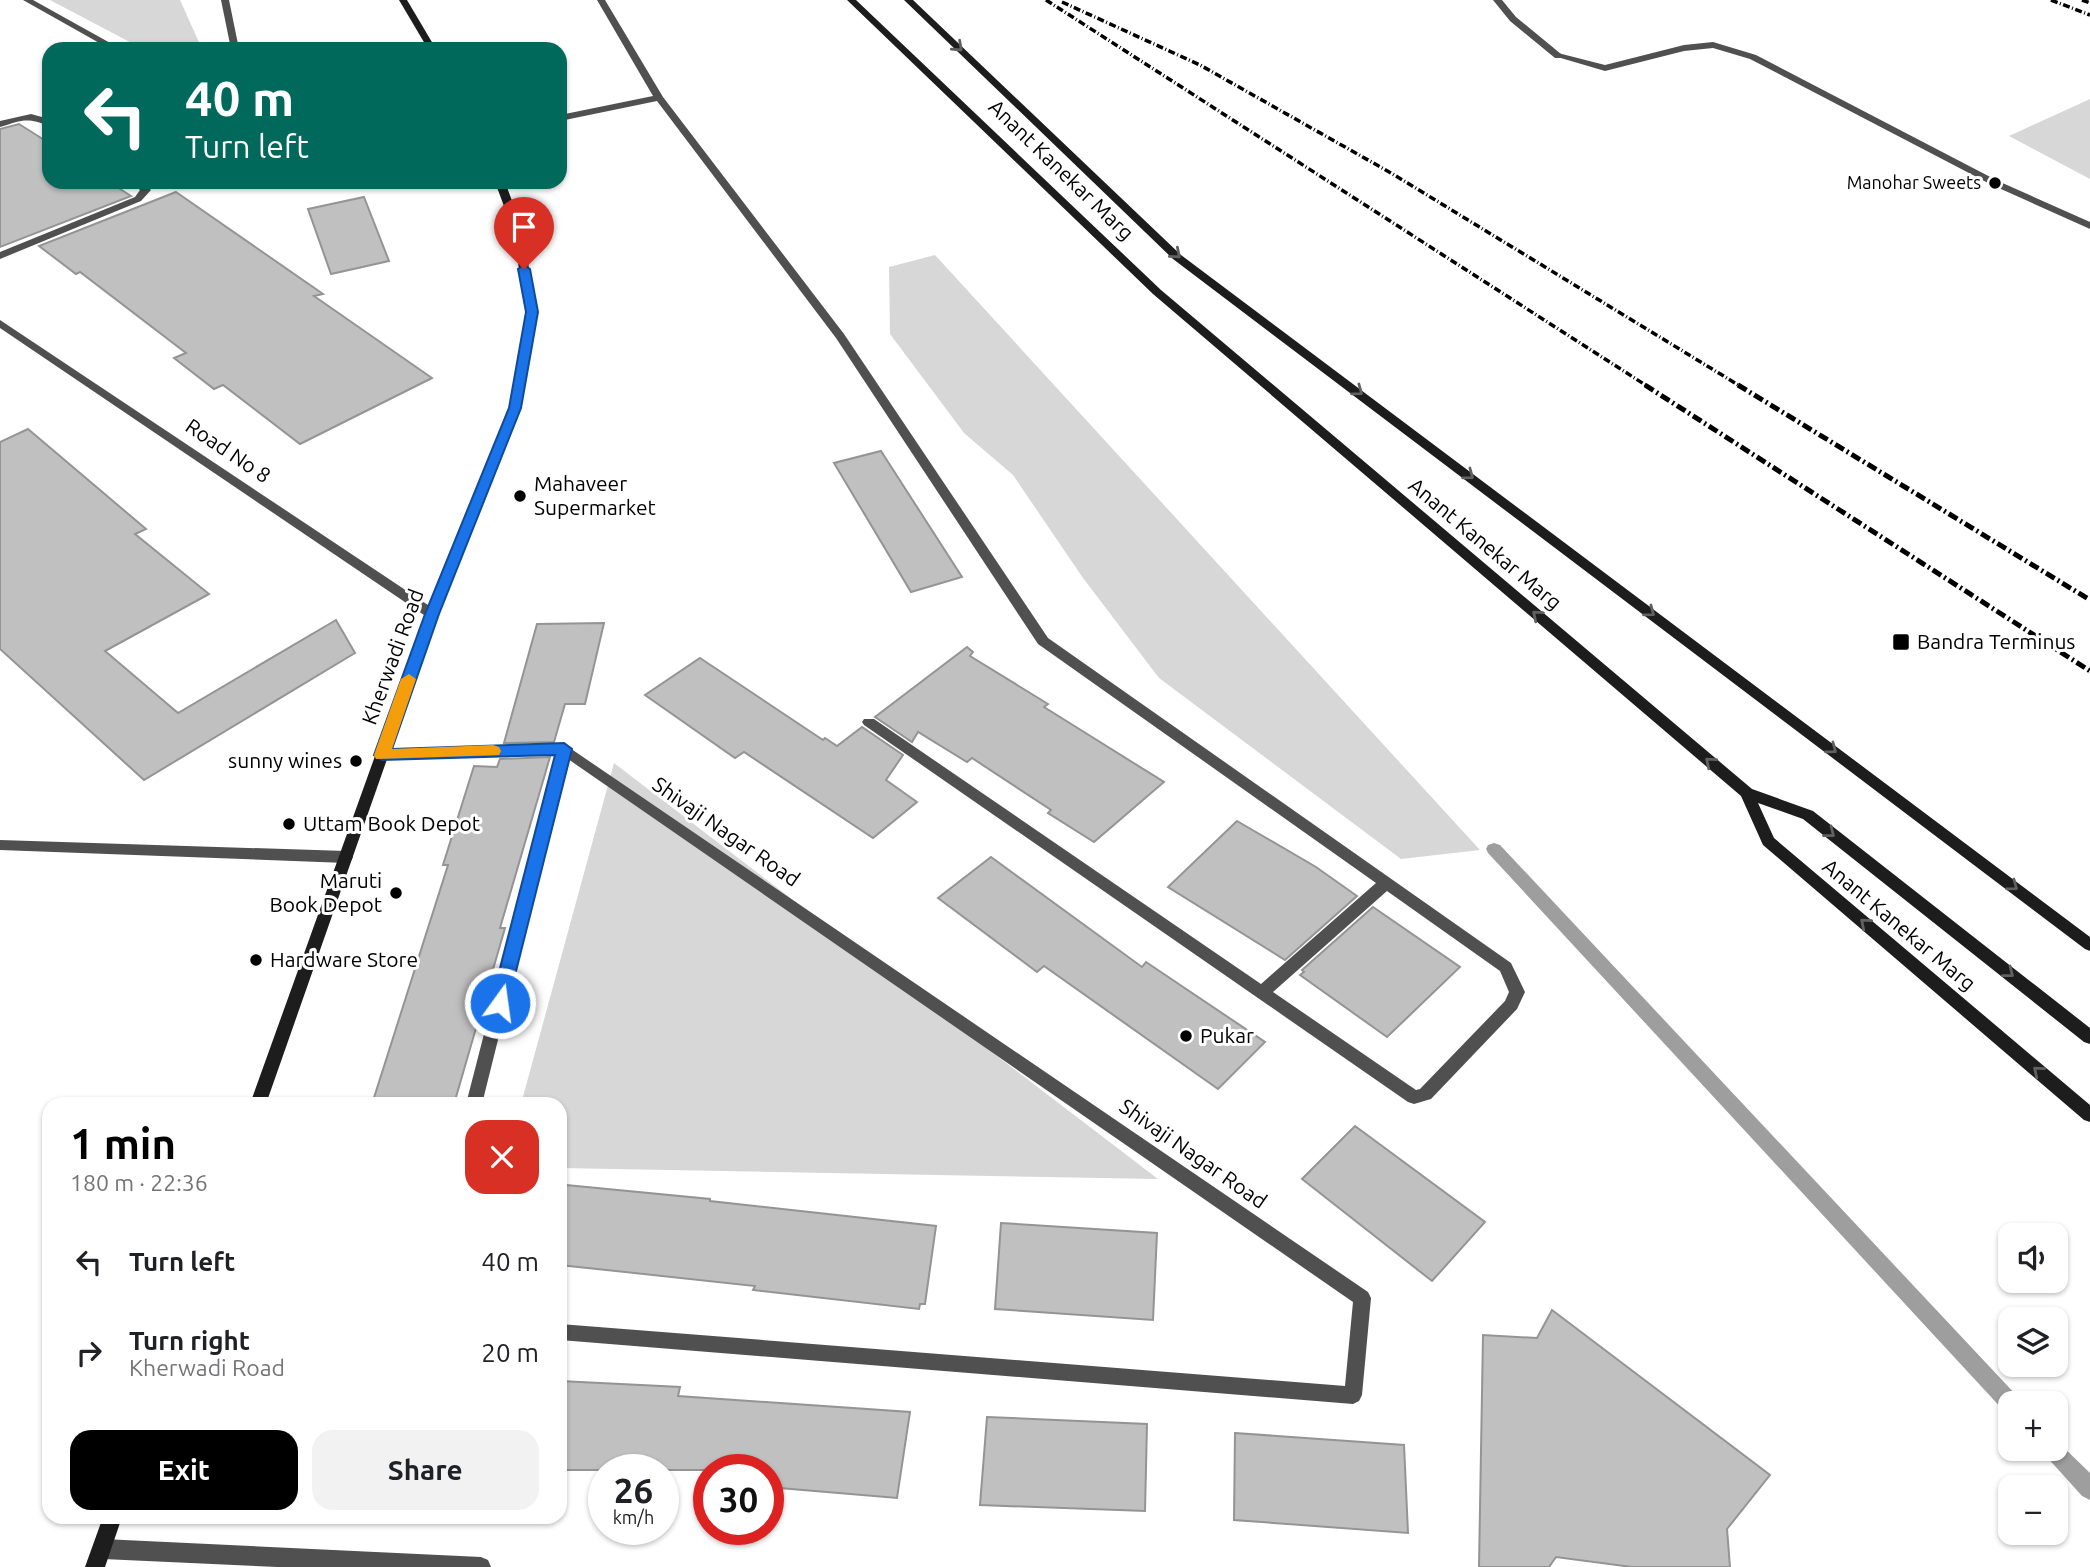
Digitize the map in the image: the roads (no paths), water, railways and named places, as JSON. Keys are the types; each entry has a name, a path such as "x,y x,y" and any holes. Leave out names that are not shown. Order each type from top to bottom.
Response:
{"street":[{"path":"27,0 104,42"},
{"path":"225,0 234,42"},
{"path":"403,0 428,42"},
{"path":"601,0 659,98 840,336 1042,641 1506,967 1517,992 1511,1005 1425,1094 1414,1097 1403,1092 869,722"},
{"name":"Anant Kanekar Marg","path":"851,0 1157,292 1748,793 1768,841 2090,1115"},
{"name":"Anant Kanekar Marg","path":"908,0 1177,257 2090,945"},
{"path":"1497,0 1513,19 1558,57 1605,68 1684,48 1713,45 1739,53 1995,183 2090,226"},
{"path":"567,117 659,98"},
{"path":"0,124 26,116 42,119"},
{"path":"0,256 138,199 145,189"},
{"name":"Kherwadi Road","path":"260,1097 432,614 515,408 532,312 516,225 503,189"},
{"name":"Road No 8","path":"0,323 432,614"},
{"path":"382,755 564,749 476,1097"},
{"name":"Shivaji Nagar Road","path":"564,749 1362,1298 1353,1395 567,1333"},
{"path":"1748,793 1808,815 2090,1037"},
{"path":"0,845 346,857"},
{"path":"1261,993 1386,883"},
{"path":"111,1524 99,1558 481,1567"}],"waterway":[{"path":"1494,849 1999,1391"},
{"path":"2064,1461 2090,1489"}],"railway":[{"path":"1046,0 1647,386"},
{"path":"2051,0 2090,15"},
{"path":"2082,0 2090,3"},
{"path":"1062,2 1200,65 1391,173 1740,386"},
{"path":"1645,385 2090,671"},
{"path":"1738,385 2090,600"}],"place":[{"name":"Manohar Sweets","path":"1995,183"},
{"name":"Mahaveer Supermarket","path":"520,496"},
{"name":"Bandra Terminus","path":"1901,642"},
{"name":"sunny wines","path":"356,761"},
{"name":"Uttam Book Depot","path":"289,824"},
{"name":"Maruti Book Depot","path":"396,893"},
{"name":"Hardware Store","path":"256,960"},
{"name":"Pukar","path":"1186,1036"}]}
